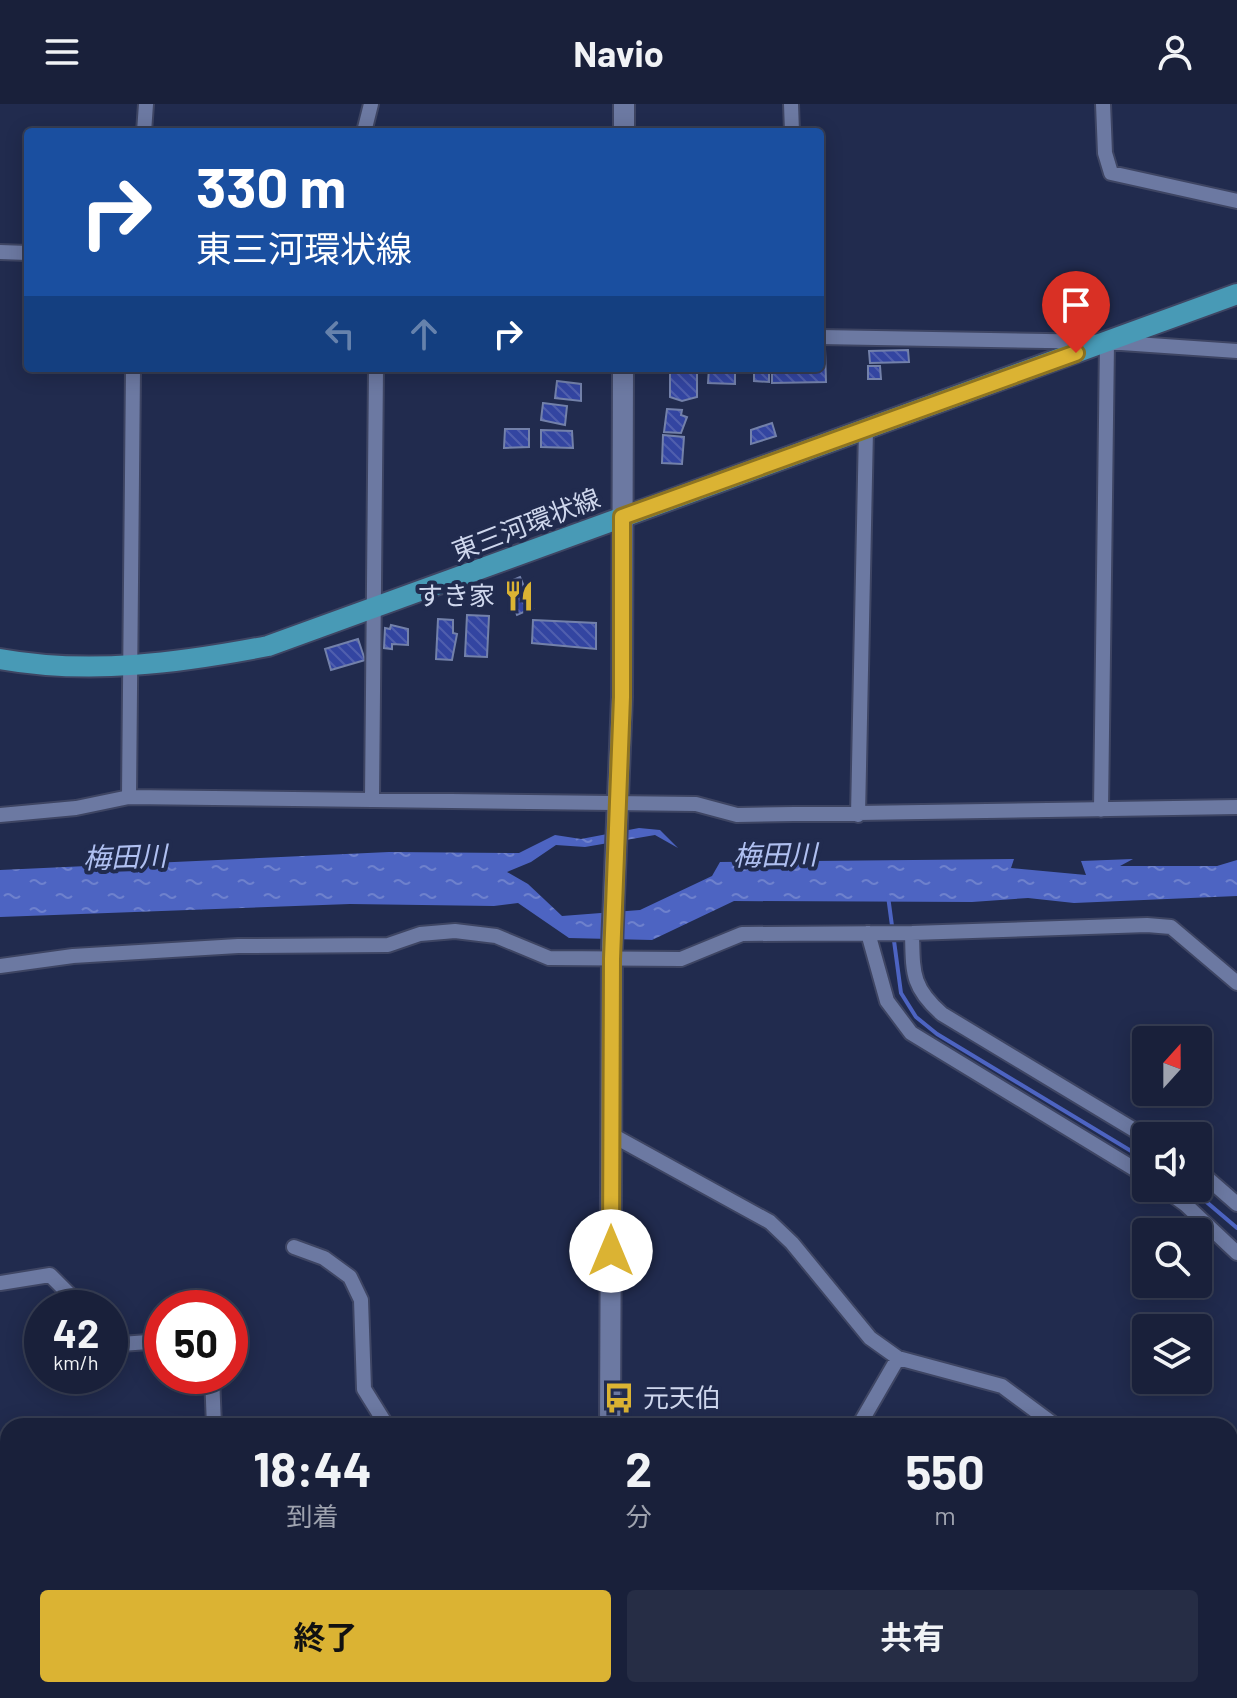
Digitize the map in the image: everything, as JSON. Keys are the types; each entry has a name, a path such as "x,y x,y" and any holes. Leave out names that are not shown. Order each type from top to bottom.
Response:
{"main road":[{"path":"624,104 624,128"},
{"name":"東三河環状線","path":"0,659 77,666 131,666 192,661 268,646 1237,294"},
{"path":"610,1418 612,953 623,372"}],"street":[{"path":"144,128 146,104"},
{"path":"365,128 371,104"},
{"path":"791,104 792,128"},
{"path":"1103,104 1105,153 1111,173 1237,201"},
{"path":"0,252 24,253"},
{"path":"824,337 1107,342 1237,351"},
{"path":"1101,810 1107,342"},
{"path":"129,797 133,372"},
{"path":"372,800 376,372"},
{"path":"858,815 866,429"},
{"path":"0,815 76,808 129,797 372,800 617,811 696,804 737,815 1237,807"},
{"path":"0,966 73,956 238,946 388,945 420,934 455,931 496,936 549,958 612,953 681,959 742,934 1171,927 1237,983"},
{"path":"868,933 887,1001 911,1033 1132,1167"},
{"path":"900,933 922,997 942,1014 1132,1129"},
{"path":"612,1135 770,1222 792,1243 870,1338 898,1358 1002,1386 1045,1418"},
{"path":"1212,1182 1237,1204"},
{"path":"1182,1202 1237,1253"},
{"path":"294,1247 324,1258 350,1277 361,1300 364,1389 382,1418"},
{"path":"0,1283 50,1275 65,1290"},
{"path":"863,1418 898,1358"},
{"path":"213,1394 214,1418"}],"water":[{"path":"639,828 660,830 678,848 655,835 585,847 556,845 531,862 507,872 528,884 562,916 640,910 712,876 720,862 1014,859 1011,868 1086,875 1081,861 1133,859 1120,866 1217,866 1237,860 1237,896 1074,903 1028,898 972,902 734,901 652,940 569,938 518,903 494,906 350,904 0,917 0,870 389,852 519,853 555,835 581,839"}],"building":[{"path":"825,349 826,382 772,383 772,372 824,372"},
{"path":"908,350 909,362 870,363 869,351"},
{"path":"868,366 880,366 881,379 868,379"},
{"path":"670,372 697,372 697,397 682,401 670,397"},
{"path":"709,372 735,372 735,384 708,383"},
{"path":"754,372 769,372 769,382 754,381"},
{"path":"557,381 581,384 581,401 555,398"},
{"path":"543,403 567,406 565,425 541,420"},
{"path":"667,409 682,410 681,415 687,417 681,433 664,432"},
{"path":"772,423 776,436 751,444 751,430"},
{"path":"505,429 529,429 529,447 504,448"},
{"path":"541,430 572,431 573,448 541,447"},
{"path":"663,435 684,437 682,464 662,463"},
{"path":"520,577 533,608 517,615 506,583"},
{"path":"467,615 489,616 487,657 465,656"},
{"path":"438,619 453,620 453,633 457,634 452,660 436,659"},
{"path":"533,620 596,623 596,649 532,643"},
{"path":"391,625 408,629 408,645 392,644 392,649 384,648 385,628 390,629"},
{"path":"358,639 365,660 331,670 325,649"}],"waterway":[{"path":"888,896 901,993 916,1017 937,1034 1132,1152"},
{"path":"1206,1202 1237,1228"}],"place":[{"name":"すき家","path":"519,596"},
{"name":"元天伯","path":"619,1398"}],"route":[{"path":"611,1251 612,959 622,697 622,517 1076,353"}],"water label":[{"name":"梅田川","path":"775,855"},
{"name":"梅田川","path":"125,857"}]}
